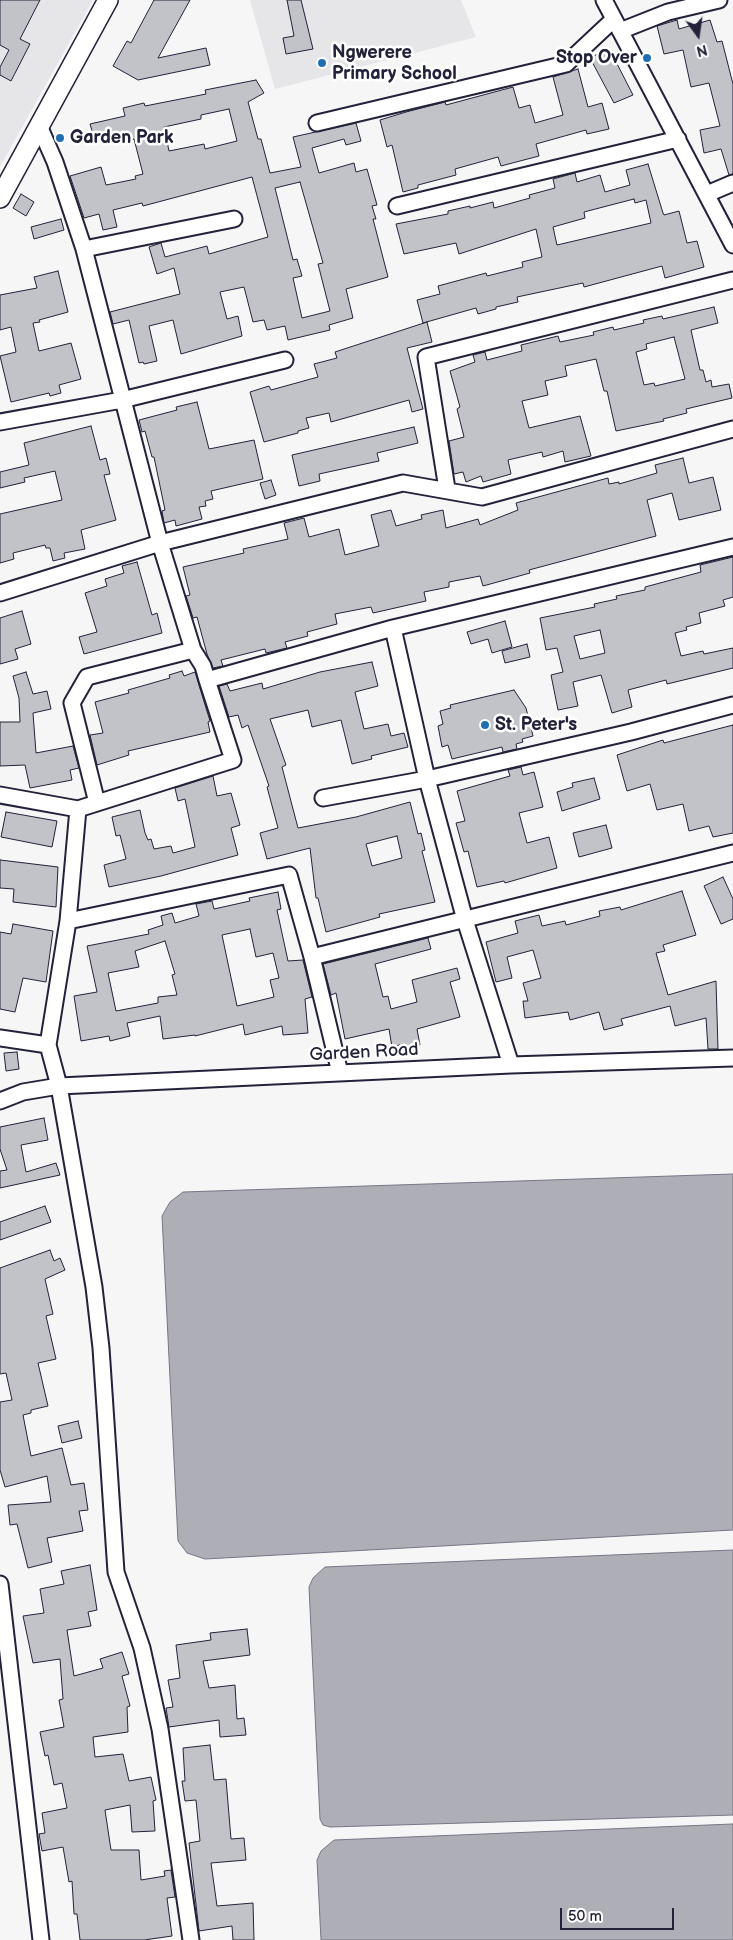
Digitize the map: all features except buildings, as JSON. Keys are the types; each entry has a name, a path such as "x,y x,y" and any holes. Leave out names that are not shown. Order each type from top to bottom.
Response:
{"main road":[{"path":"0,198 40,128 108,0"}],"street":[{"path":"604,0 733,244"},
{"path":"317,123 566,64 617,26 719,0"},
{"path":"0,795 78,809 233,760 203,666 193,650 160,544 84,249 55,162 40,128"},
{"path":"397,206 678,139"},
{"path":"707,194 733,184"},
{"path":"84,249 234,219"},
{"path":"447,489 426,357 733,280"},
{"path":"0,422 122,400 285,360"},
{"path":"0,593 160,544 403,483 447,489 482,497 733,429"},
{"path":"207,680 392,628 733,547"},
{"path":"392,628 428,779 465,920 511,1065"},
{"path":"97,803 72,703 87,677 193,650"},
{"path":"323,798 428,779 631,732 733,705"},
{"path":"78,809 68,921 48,1045 58,1086 94,1287 101,1348 116,1572 142,1648 160,1729 191,1940"},
{"path":"312,957 733,853"},
{"path":"68,921 289,875 312,957 340,1074"},
{"path":"0,1038 48,1045"},
{"name":"Garden Road","path":"0,1102 23,1092 58,1086 511,1065 733,1058"},
{"path":"0,1584 42,1940"}],"shaded area":[{"path":"0,0 93,0 0,167"},
{"name":"Ngwerere Primary School","path":"250,0 461,0 476,37 275,89"},
{"path":"733,1174 733,1530 205,1559 187,1553 178,1541 162,1216 170,1202 183,1192"},
{"path":"733,1550 733,1815 330,1827 323,1825 320,1819 309,1587 313,1578 325,1567"},
{"path":"733,1824 733,1940 321,1940 317,1860 321,1851 334,1840"}],"place":[{"name":"Stop Over","path":"647,58"},
{"name":"Ngwerere Primary School","path":"322,63"},
{"name":"Garden Park","path":"60,138"},
{"name":"St. Peter's","path":"485,725"}]}
